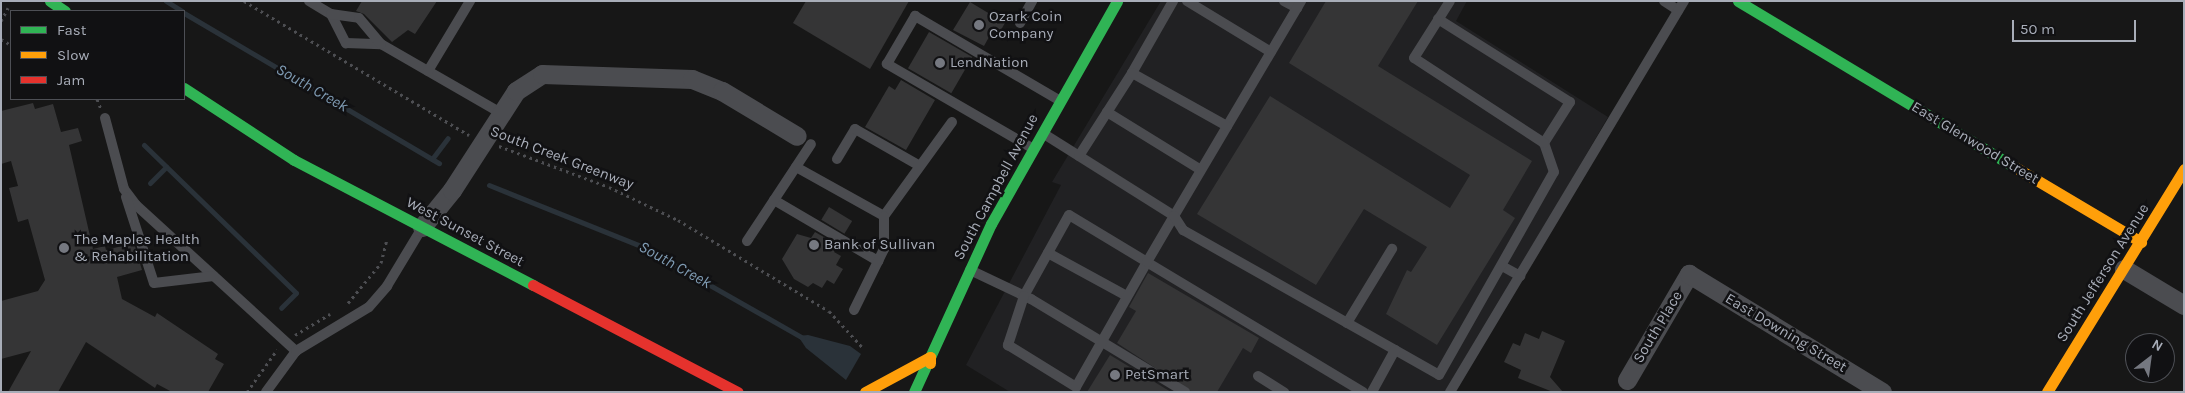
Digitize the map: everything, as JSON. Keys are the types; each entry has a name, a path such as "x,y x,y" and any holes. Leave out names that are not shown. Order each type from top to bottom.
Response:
{"main road":[{"path":"50,1 64,10"},
{"name":"South Campbell Avenue","path":"914,392 970,270 1032,149 1117,1"},
{"name":"East Glenwood Street","path":"1738,1 2141,242"},
{"name":"West Sunset Street","path":"185,89 294,160 738,392"},
{"name":"South Jefferson Avenue","path":"2047,392 2141,242 2184,169"},
{"path":"865,392 930,357 932,383"}],"street":[{"path":"422,227 452,190 501,113 522,84 548,72 680,77 722,92 804,140"},
{"path":"2124,269 2184,305"},
{"name":"South Place","path":"1627,380 1689,274"},
{"name":"East Downing Street","path":"1689,274 1882,392"}],"lane":[{"path":"309,1 330,14 359,18 381,44 501,113"},
{"path":"428,71 470,1"},
{"path":"1020,23 1032,1"},
{"path":"1079,156 1132,73 1173,1"},
{"path":"1187,1 1271,52"},
{"path":"1284,1 1299,5 1227,126 1201,170 1147,262 1127,296 1076,387 1008,345 1024,296 1069,215 1147,262 1362,392"},
{"path":"1041,132 1174,216 1183,230 1439,375 1554,172 1544,143 1414,58 1450,1"},
{"path":"1450,392 1681,6 1664,1"},
{"path":"330,14 346,43 381,44"},
{"path":"1032,149 887,64 915,16 1059,100"},
{"path":"1438,19 1570,102 1544,143"},
{"path":"1132,73 1227,126"},
{"path":"1107,112 1201,170"},
{"path":"105,118 124,189 154,282 214,276"},
{"path":"854,310 884,249 884,216 918,165 952,122"},
{"path":"837,159 855,129 918,165"},
{"path":"747,241 796,167 804,140"},
{"path":"796,167 884,216"},
{"path":"124,189 136,205 296,351"},
{"path":"774,200 878,261"},
{"path":"266,392 296,351 369,307 387,286 422,227"},
{"path":"1348,323 1392,249"},
{"path":"1048,253 1127,296"},
{"path":"1502,266 1520,276"},
{"path":"970,270 1024,296 1185,392"},
{"path":"1372,392 1395,350"},
{"path":"1258,376 1284,392"}],"path":[{"name":"South Creek Greenway","path":"244,1 483,143 609,187 678,220 829,311 863,348"},
{"path":"1,21 8,8"},
{"path":"340,307 372,278 381,263 387,239"},
{"path":"247,392 274,352 286,342 333,312"}],"shaded area":[{"path":"1161,1 1467,1 1456,21 1608,117 1448,392 1010,392 966,365 1061,185 1052,182"},
{"path":"808,335 850,346 861,354 846,380 806,348 798,336"}],"building":[{"path":"362,1 437,1 415,34 408,30 392,42 364,14 356,11"},
{"path":"806,1 909,1 870,69 793,23"},
{"path":"1326,1 1418,1 1378,66 1532,161 1503,210 1515,218 1437,345 1386,314 1407,270 1411,272 1427,247 1364,209 1316,285 1197,214 1270,96 1450,208 1470,175 1289,63"},
{"name":"Ozark Coin Company","path":"970,2 1005,23 995,40 989,37 984,46 953,30"},
{"name":"LendNation","path":"929,32 972,57 951,93 908,68"},
{"path":"901,80 935,100 906,150 865,127 889,86 895,90"},
{"name":"The Maples Health & Rehabilitation","path":"33,103 35,109 53,104 61,132 78,128 82,141 69,145 93,249 105,246 106,250 134,243 142,270 117,277 122,299 155,317 157,313 218,354 215,359 224,364 208,392 172,392 157,384 155,388 86,342 58,392 8,392 31,351 1,359 1,301 38,291 45,280 28,219 18,222 9,188 18,186 11,161 1,164 1,111"},
{"path":"829,207 852,221 844,234 821,220"},
{"name":"Bank of Sullivan","path":"815,232 838,245 834,252 841,256 836,265 843,269 834,284 827,280 822,288 813,283 808,287 794,279 782,259 797,234 811,238"},
{"path":"1148,273 1259,338 1251,353 1243,348 1217,392 1192,392 1117,343 1136,311 1129,307"},
{"path":"1542,331 1565,341 1550,377 1563,392 1553,392 1518,378 1521,370 1504,362 1513,343 1520,346 1525,333 1539,339"},
{"name":"PetSmart","path":"1110,355 1171,392 1087,392"}],"waterway":[{"name":"South Creek","path":"166,1 180,10"},
{"name":"South Creek","path":"185,14 439,163"},
{"path":"432,159 448,138"},
{"path":"144,145 296,293 281,308"},
{"path":"150,183 166,167"},
{"name":"South Creek","path":"489,185 641,246 803,338"}],"traffic: fast":[{"path":"50,1 64,10"},
{"path":"914,392 991,224 1117,1"},
{"path":"1738,1 2013,166"},
{"path":"185,89 294,160 533,285"}],"traffic: slow":[{"path":"2013,166 2141,242"},
{"path":"2047,392 2184,169"},
{"path":"865,392 930,357 930,363"}],"traffic: jam":[{"path":"533,285 738,392"}],"place":[{"name":"Ozark Coin Company","path":"979,25"},
{"name":"LendNation","path":"940,63"},
{"name":"Bank of Sullivan","path":"814,245"},
{"name":"The Maples Health & Rehabilitation","path":"64,248"},
{"name":"PetSmart","path":"1115,375"}]}
